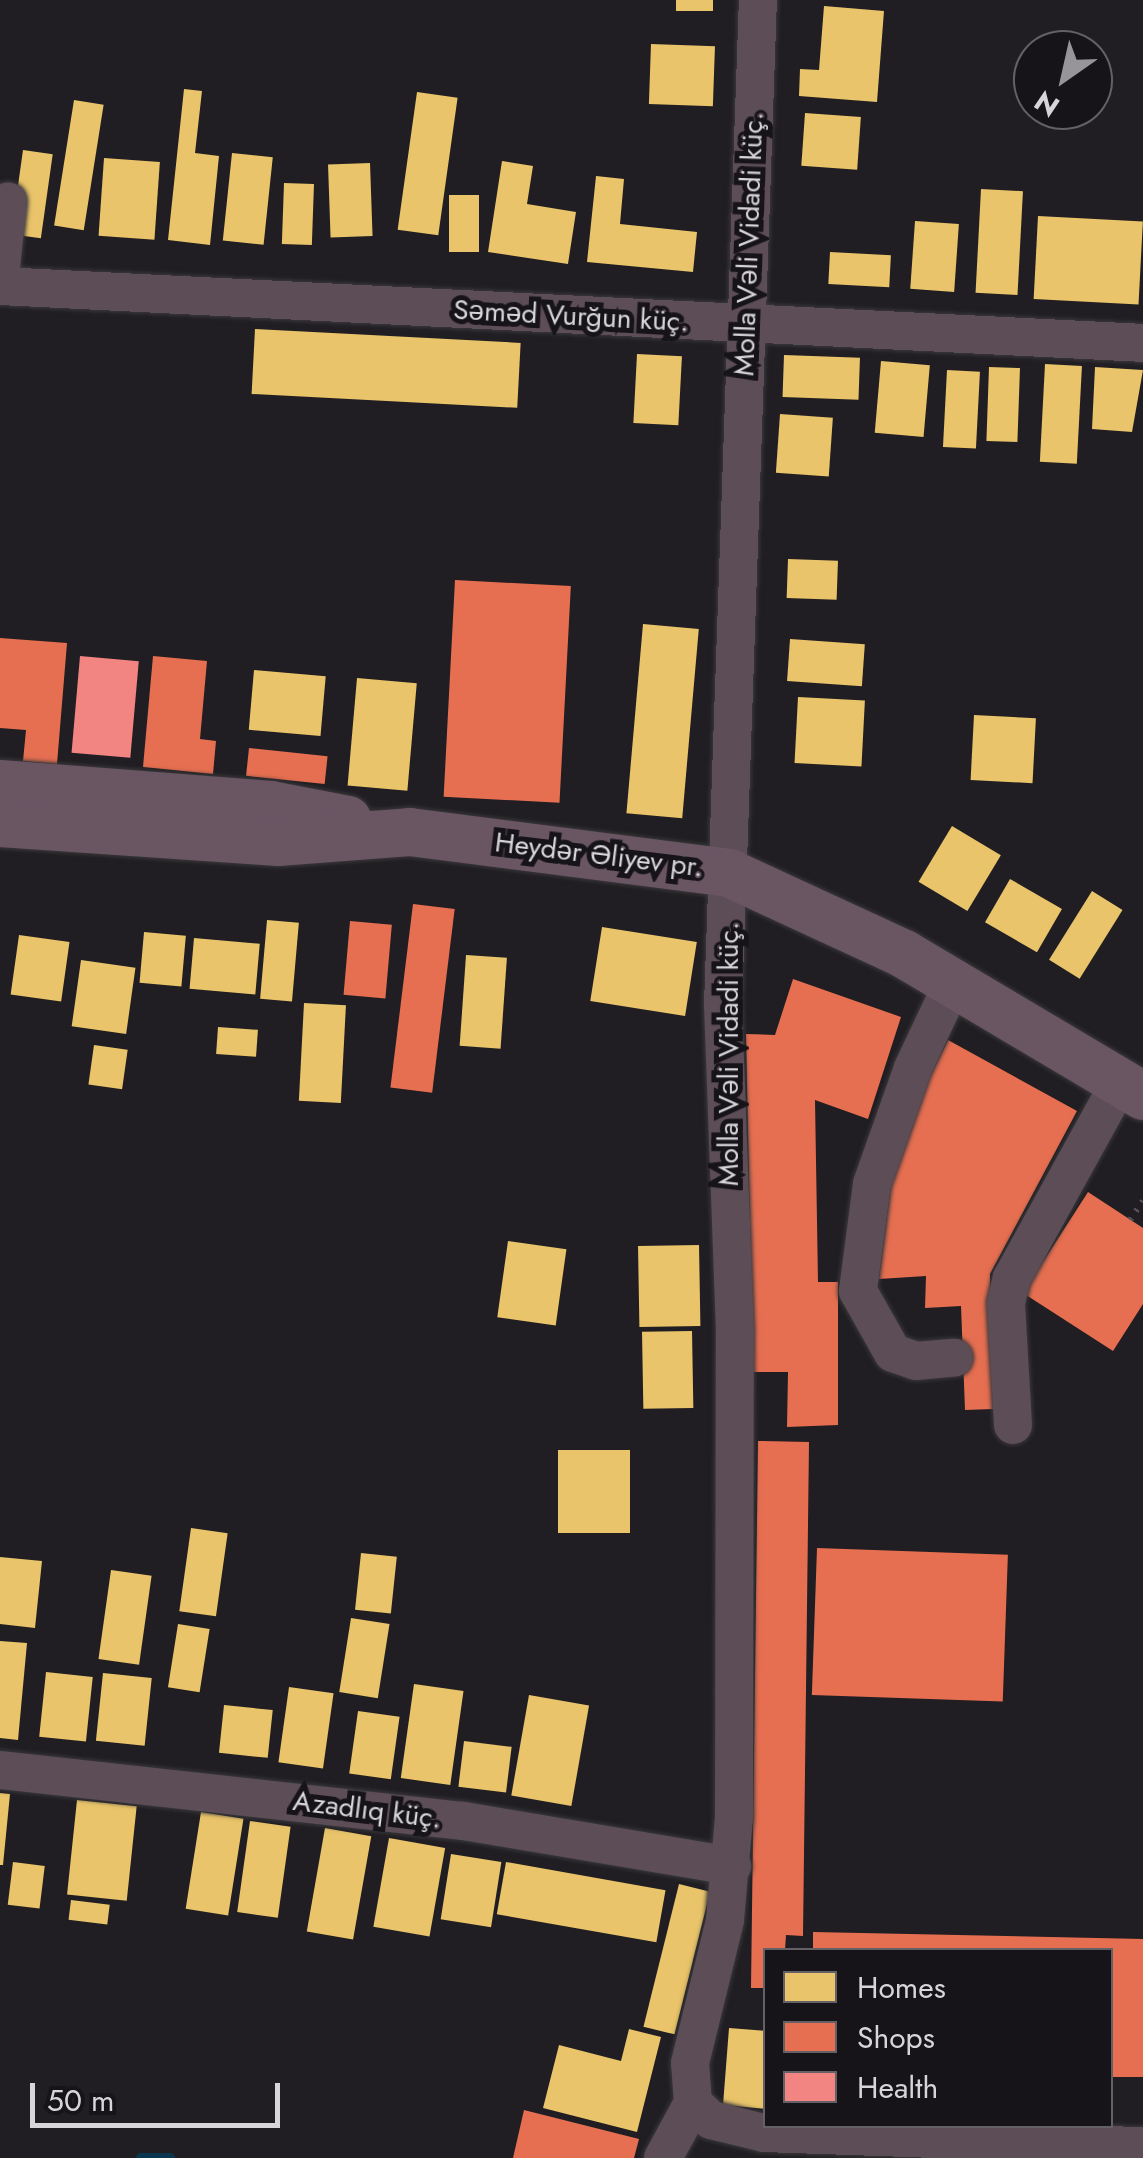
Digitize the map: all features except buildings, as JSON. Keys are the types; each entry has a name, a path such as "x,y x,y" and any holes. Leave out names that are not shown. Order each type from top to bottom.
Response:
{"main road":[{"path":"0,784 271,805 410,832"},
{"name":"Heydər Əliyev pr.","path":"0,823 278,842 410,832 729,873 953,983 1132,1089"}],"street":[{"name":"Molla Vəli Vidadi küç.","path":"692,2103 690,2063 732,1866 735,1332 724,1021 758,0"},
{"path":"0,277 8,201"},
{"name":"Səməd Vurğun küç.","path":"0,286 1143,343"},
{"path":"953,983 913,1068 872,1184 858,1291 893,1353 916,1361 954,1358"},
{"path":"1012,1425 1006,1303 1012,1278 1132,1089"},
{"name":"Azadlıq küç.","path":"0,1770 463,1821 732,1866"},
{"path":"663,2158 692,2103 732,2128 1037,2150 1143,2146"}],"path":[{"path":"1130,1220 1143,1201"}],"waterway":[{"path":"141,2158 170,2158"}]}
